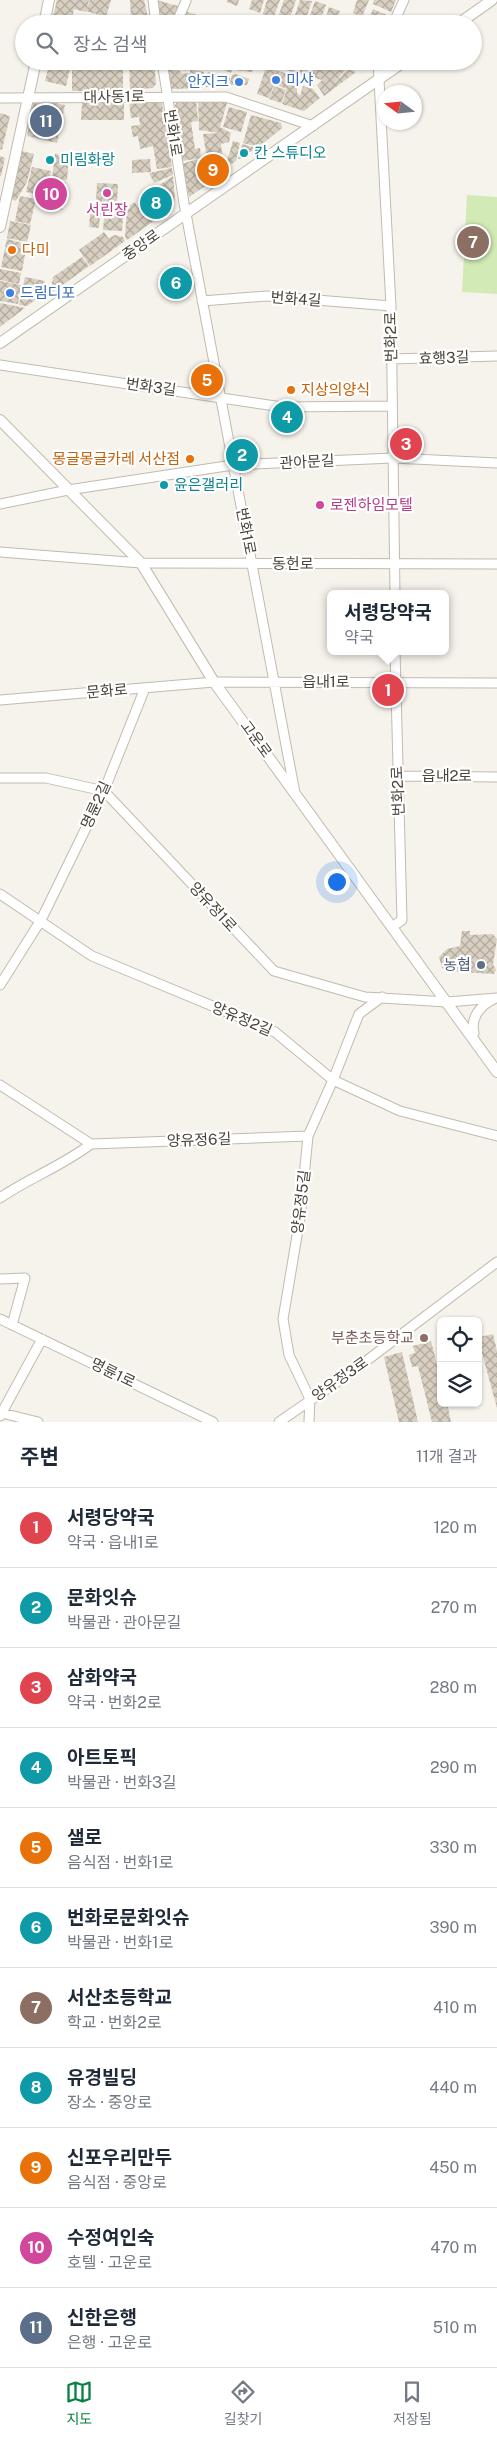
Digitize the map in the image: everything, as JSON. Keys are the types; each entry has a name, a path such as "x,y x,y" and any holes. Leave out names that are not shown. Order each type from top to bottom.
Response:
{"street":[{"path":"46,15 49,0"},
{"path":"153,0 155,15"},
{"path":"397,15 404,0"},
{"path":"471,15 492,0"},
{"path":"180,15 186,1"},
{"path":"0,227 34,70"},
{"name":"번화1로","path":"163,70 202,302 295,794"},
{"name":"번화2로","path":"378,70 391,306 395,590"},
{"name":"중앙로","path":"0,343 392,70"},
{"name":"대사동1로","path":"0,98 226,97 313,126"},
{"name":"번화4길","path":"202,302 267,296 391,306"},
{"name":"효행3길","path":"391,359 497,356"},
{"name":"번화3길","path":"0,365 282,407 392,406"},
{"name":"고운로","path":"0,420 141,563 214,682 497,1072"},
{"name":"관아문길","path":"0,504 68,490 233,465 393,458 497,463"},
{"name":"동헌로","path":"0,552 141,563 497,564"},
{"name":"번화2로","path":"392,927 402,920 395,655"},
{"name":"읍내1로","path":"214,682 497,683"},
{"name":"문화로","path":"0,700 214,682"},
{"name":"명륜2길","path":"0,985 41,920 104,791 145,688"},
{"name":"읍내2로","path":"397,776 497,777"},
{"path":"0,778 46,778 104,791"},
{"name":"양유정1로","path":"104,791 274,971 365,997 447,1002 497,998"},
{"path":"0,894 41,920"},
{"name":"양유정2길","path":"41,920 92,956 275,1032 333,1080 400,1111 497,1136"},
{"name":"양유정5길","path":"309,1422 310,1399 289,1355 283,1319 300,1218 308,1136 359,1014 382,997"},
{"path":"471,1035 474,1032 473,1023 478,1011 484,1004 497,998"},
{"path":"0,1085 91,1144 71,1159 15,1188 0,1198"},
{"name":"양유정6길","path":"91,1144 308,1136"},
{"name":"양유정3로","path":"279,1422 353,1371 497,1262"},
{"path":"0,1279 26,1278 12,1325"},
{"name":"명륜1로","path":"0,1319 213,1422"},
{"path":"38,1422 1,1415 42,1339"}],"green space":[{"path":"467,195 497,197 497,294 462,292"}],"building":[{"path":"57,0 89,0 86,12 74,9 73,15 53,15"},
{"path":"90,0 111,0 107,15 86,11"},
{"path":"130,0 144,0 148,15 131,15"},
{"path":"156,0 178,6 176,15 158,15"},
{"path":"227,0 239,0 237,6 227,2"},
{"path":"252,0 264,0 260,13 249,9"},
{"path":"267,0 280,0 275,15 263,14"},
{"path":"284,0 296,0 291,15 279,15"},
{"path":"300,0 312,1 307,15 295,15"},
{"path":"357,0 369,0 363,15 353,13"},
{"path":"374,0 396,0 391,12 373,4"},
{"path":"315,1 326,5 322,15 310,15"},
{"path":"329,7 340,11 339,15 327,15"},
{"path":"373,9 387,15 370,15"},
{"path":"185,11 196,15 183,15"},
{"path":"48,70 70,70 66,86 45,81"},
{"path":"72,70 123,70 123,91 72,91"},
{"path":"129,70 155,70 156,84 152,88 130,90"},
{"path":"166,70 177,70 182,74 190,73 190,70 204,72 203,88 171,89 168,87"},
{"path":"235,70 253,70 252,72"},
{"path":"265,70 275,70 291,75 288,83 297,87 297,93 300,96 303,86 313,89 320,98 304,111 282,104 287,89 274,84 269,98 257,94"},
{"path":"287,70 309,70 306,77"},
{"path":"310,70 345,70 333,84 347,70 356,72 324,96 317,85 322,80 308,76"},
{"path":"208,72 230,78 227,88 206,87 204,85"},
{"name":"안지크","path":"236,74 249,79 247,85 229,85 232,75"},
{"path":"274,86 286,90 281,103 269,99"},
{"path":"37,99 65,105 57,143 27,136 33,103"},
{"path":"198,99 213,99 227,103 220,127 231,133 229,142 221,144 223,163 203,166 202,160 207,159 203,134 220,133 199,130"},
{"path":"129,100 158,100 162,103 172,167 157,169 153,146 140,149 138,136 133,137 131,126 140,125 139,117 131,118"},
{"path":"196,100 198,121 191,122 195,149 200,148 201,158 182,161 174,107 177,102"},
{"path":"82,103 124,103 124,120 81,120"},
{"path":"229,107 247,112 241,132 223,127"},
{"path":"0,113 10,116 2,150 0,149"},
{"path":"251,115 281,123 282,128 259,147 243,143"},
{"path":"233,141 240,143 236,161 225,168"},
{"name":"칸 스튜디오","path":"242,144 256,148 238,159"},
{"path":"22,151 34,154 27,182 16,201 11,199"},
{"path":"55,154 69,156 67,180 52,179"},
{"path":"0,156 5,158 1,176 0,176"},
{"path":"150,159 151,172 132,173 132,160"},
{"path":"197,159 199,169 221,164 223,174 189,197 182,164"},
{"path":"32,167 51,171 45,196 26,192"},
{"path":"172,168 173,175 154,183 149,173"},
{"path":"173,176 175,199 172,208 127,240 125,237 127,207 135,202 138,208 139,199"},
{"path":"50,179 66,182 65,189 57,188 55,199 64,200 62,210 44,207"},
{"name":"서린장","path":"97,183 118,184 117,202 96,202"},
{"path":"20,196 36,199 30,224 15,221"},
{"path":"91,204 110,206 110,215 100,215 99,228 89,227"},
{"path":"113,205 124,206 122,231 103,230 104,218 112,219"},
{"path":"10,221 31,225 27,242 7,238"},
{"path":"104,232 112,243 109,238 115,235 123,237 125,241 90,266 79,250"},
{"path":"7,239 27,244 22,271 1,267"},
{"path":"82,257 89,266 50,294 53,277"},
{"path":"0,269 21,273 19,284 0,280"},
{"path":"25,277 45,281 42,295 27,306 19,305"},
{"name":"드림디포","path":"0,281 21,285 18,304 0,301"},
{"path":"0,303 25,308 0,327"},
{"path":"462,931 470,931 470,935 493,934 497,939 493,964 496,970 494,974 447,971 442,968 439,957 447,949 460,946"},
{"path":"493,1334 497,1351 497,1408 482,1353 482,1337"},
{"path":"431,1341 437,1364 437,1407 448,1407 451,1422 432,1422 418,1366 412,1367 409,1355 415,1353 413,1346"},
{"path":"402,1352 418,1422 399,1422 384,1357"}],"place":[{"name":"미샤","path":"276,80"},
{"name":"안지크","path":"239,82"},
{"name":"신한은행","path":"46,121"},
{"name":"칸 스튜디오","path":"244,153"},
{"name":"미림화랑","path":"50,160"},
{"name":"신포우리만두","path":"213,170"},
{"name":"서린장","path":"107,193"},
{"name":"수정여인숙","path":"51,194"},
{"name":"유경빌딩","path":"156,203"},
{"name":"서산초등학교","path":"473,242"},
{"name":"다미","path":"12,250"},
{"name":"번화로문화잇슈","path":"176,283"},
{"name":"드림디포","path":"10,293"},
{"name":"샐로","path":"207,380"},
{"name":"지상의양식","path":"291,390"},
{"name":"아트토픽","path":"287,417"},
{"name":"삼화약국","path":"406,444"},
{"name":"문화잇슈","path":"242,455"},
{"name":"몽글몽글카레 서산점","path":"190,459"},
{"name":"윤은갤러리","path":"164,485"},
{"name":"로젠하임모텔","path":"320,505"},
{"name":"서령당약국","path":"388,690"},
{"name":"농협","path":"481,965"},
{"name":"부춘초등학교","path":"424,1338"}]}
